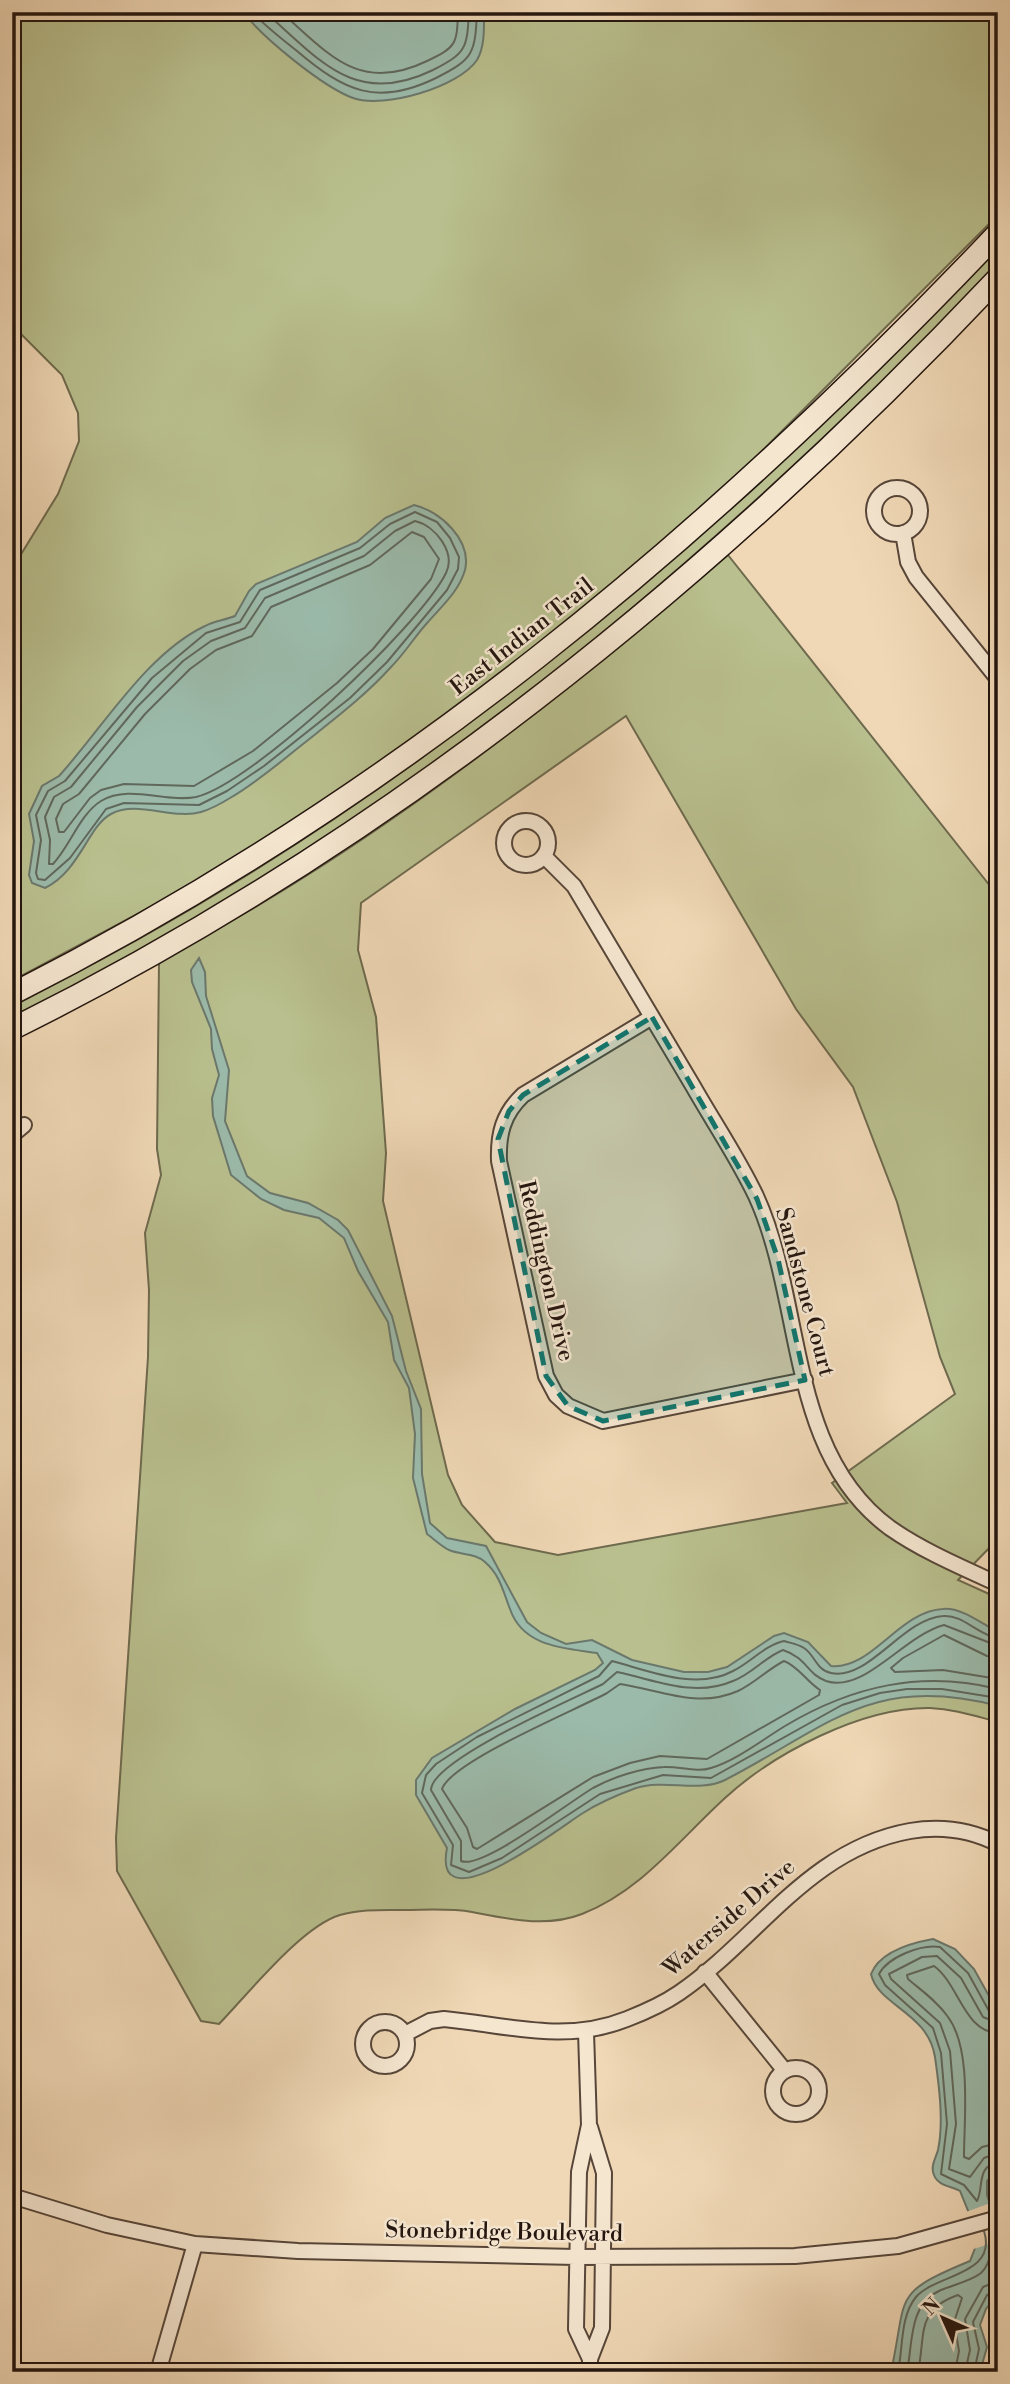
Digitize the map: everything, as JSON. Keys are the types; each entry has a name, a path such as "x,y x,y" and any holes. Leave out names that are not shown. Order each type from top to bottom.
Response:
{"main road":[{"name":"East Indian Trail","path":"12,994 167,911 291,835 397,764 519,675 646,570 746,482 873,361 998,233"},
{"path":"12,1029 145,959 285,876 397,803 515,717 637,620 778,496 891,388 998,278"}],"street":[{"path":"903,533 908,562 916,577 998,679"},
{"name":"Sandstone Court","path":"544,856 574,886 748,1180 761,1207 778,1259 805,1380 824,1442 837,1468 861,1500 889,1527 926,1550 998,1584"},
{"name":"Reddington Drive","path":"652,1017 523,1095 509,1111 498,1139 499,1161 547,1376 556,1395 568,1406 603,1421 805,1380"},
{"path":"12,1135 24,1125"},
{"name":"Waterside Drive","path":"405,2034 430,2021 444,2019 548,2033 586,2032 653,2008 705,1972 807,1879 859,1846 888,1836 925,1829 971,1833 998,1844"},
{"path":"705,1972 785,2071"},
{"path":"586,2032 589,2125 579,2172 576,2329 590,2366"},
{"path":"12,2087 12,2093"},
{"path":"589,2125 604,2173 602,2328 590,2366"},
{"name":"Stonebridge Boulevard","path":"12,2196 94,2221 195,2244 298,2251 576,2257 844,2253 898,2246 967,2229 998,2218"},
{"path":"158,2372 195,2244"}],"highlighted area":[{"path":"652,1017 757,1199 778,1259 805,1380 603,1421 568,1406 546,1376 498,1139 509,1111 523,1095"}],"green space":[{"path":"12,12 998,12 998,215 753,460 695,514 502,676 279,832 160,902 12,981 12,569 58,494 79,441 78,413 62,375 12,325"},
{"path":"998,247 998,265 858,405 639,603 485,726 311,849 213,909 12,1018 12,1005 152,931 286,851 415,763 538,670 658,571 774,467 887,359"},
{"path":"728,555 998,896 998,1539 958,1580 998,1598 998,1722 956,1711 930,1708 876,1715 848,1724 793,1749 745,1781 641,1878 623,1892 582,1914 555,1921 514,1919 446,1910 371,1910 340,1915 309,1932 293,1946 219,2024 201,2021 117,1871 116,1838 148,1357 149,1290 145,1233 161,1175 157,1149 159,962 288,887 362,840 523,723","holes":["626,716 796,1009 853,1087 897,1202 940,1357 955,1394 832,1483 847,1503 558,1555 495,1542 462,1505 448,1475 383,1201 386,1153 376,1017 358,950 361,903"]}],"water":[{"path":"243,12 484,12 484,37 477,60 454,79 438,87 401,98 366,101 340,92 310,73 264,35"},
{"path":"414,505 434,513 452,528 464,548 465,570 450,598 381,678 276,765 227,800 205,811 190,814 132,809 111,814 96,828 67,871 57,880 45,888 32,883 29,875 34,841 29,814 42,786 59,776 144,673 184,639 208,624 235,616 256,584 357,542 385,518"},
{"path":"199,958 205,972 206,996 229,1070 225,1121 247,1176 270,1193 308,1203 338,1220 348,1230 392,1316 406,1371 421,1409 422,1474 430,1523 447,1538 486,1546 527,1622 541,1633 566,1644 592,1640 632,1660 684,1672 708,1672 727,1667 774,1636 784,1633 808,1642 831,1666 846,1665 860,1659 913,1619 927,1612 950,1609 964,1613 998,1632 998,1706 954,1698 916,1696 883,1701 852,1711 823,1725 715,1784 636,1788 589,1809 502,1865 478,1875 459,1878 447,1870 447,1848 416,1795 416,1780 432,1758 515,1709 595,1670 603,1663 597,1653 558,1647 524,1631 516,1622 494,1572 485,1562 477,1557 449,1550 427,1534 413,1478 415,1434 409,1388 394,1360 388,1322 358,1271 344,1238 319,1218 284,1210 261,1199 231,1175 213,1116 212,1098 219,1075 212,1049 211,1029 192,982 191,970"},
{"path":"933,1939 955,1949 974,1969 998,2012 998,2167 987,2181 987,2195 998,2227 998,2293 986,2309 980,2325 987,2347 980,2372 891,2372 902,2312 907,2300 914,2290 926,2281 970,2261 979,2238 960,2191 938,2181 933,2172 940,2139 941,2116 937,2068 931,2042 914,2019 875,1985 871,1974 881,1959 897,1949"}],"pier":[{"path":"993,2202 998,2216 998,2241 974,2249 975,2239 966,2212"}]}
